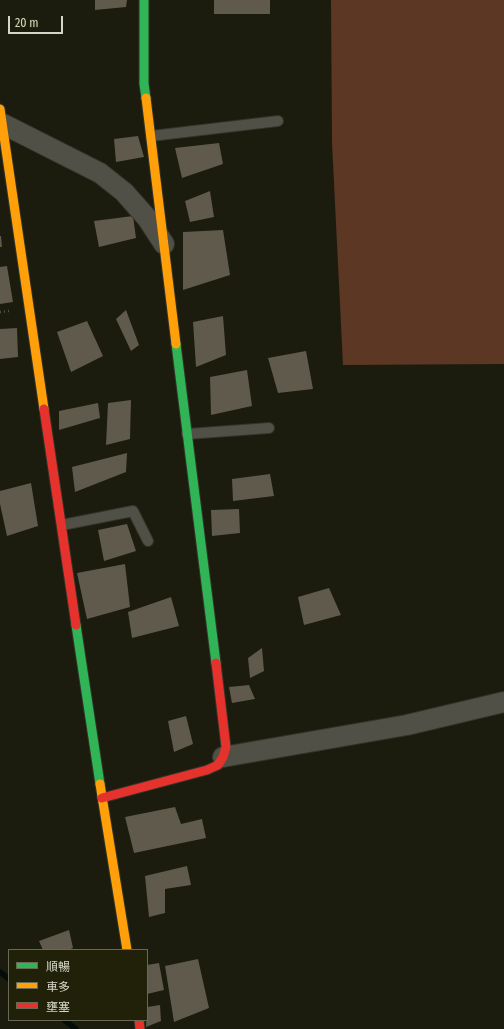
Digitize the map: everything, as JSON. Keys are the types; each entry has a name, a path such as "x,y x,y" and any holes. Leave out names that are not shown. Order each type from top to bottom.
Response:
{"street":[{"path":"102,798 207,770 218,765 223,757 226,747 144,84 144,0"},
{"path":"1,117 100,173 124,192 147,218 164,244"},
{"path":"1,117 102,798 127,949"},
{"path":"223,757 407,725 504,702"}],"lane":[{"path":"150,136 278,121"},
{"path":"187,434 268,428"},
{"path":"62,526 133,511 148,541"}],"shaded area":[{"path":"331,0 504,0 504,364 343,365 332,143"}],"building":[{"path":"95,0 127,0 126,7 95,10"},
{"path":"214,0 270,0 270,14 214,14"},
{"path":"138,136 144,157 116,162 114,139"},
{"path":"219,143 223,164 182,178 175,148"},
{"path":"210,191 214,217 190,222 185,201"},
{"path":"133,216 136,238 99,247 94,221"},
{"path":"223,230 230,275 183,290 183,232"},
{"path":"1,236 2,247 0,247"},
{"path":"7,266 13,302 0,304 0,267"},
{"path":"126,310 139,345 131,351 116,319"},
{"path":"223,316 226,355 196,367 193,322"},
{"path":"87,321 103,356 71,372 57,332"},
{"path":"17,328 18,357 0,359 0,329"},
{"path":"306,351 313,389 278,393 268,358"},
{"path":"247,370 252,406 211,415 210,377"},
{"path":"131,400 130,439 106,445 108,403"},
{"path":"98,403 100,418 59,430 59,411"},
{"path":"127,453 126,472 75,492 72,467"},
{"path":"270,474 274,496 233,501 232,479"},
{"path":"31,483 38,526 7,536 0,504 0,491"},
{"path":"239,509 240,533 212,536 211,510"},
{"path":"127,524 136,551 104,561 98,530"},
{"path":"125,564 130,607 87,619 77,573"},
{"path":"329,588 341,615 304,625 298,597"},
{"path":"171,597 179,626 132,638 128,612"},
{"path":"262,648 264,671 250,678 248,658"},
{"path":"249,685 255,699 232,703 229,687"},
{"path":"186,716 193,744 174,752 168,721"},
{"path":"175,807 181,824 202,819 206,838 134,853 125,817"},
{"path":"187,866 191,885 165,889 165,913 149,917 145,876"},
{"path":"69,930 73,948 43,949 39,941"},
{"path":"198,959 209,1008 174,1022 165,966"},
{"path":"159,963 164,990 148,994 148,965"},
{"path":"160,1005 161,1021 146,1027 146,1021 148,1021 148,1007"}],"waterway":[{"path":"0,972 8,978"},
{"path":"65,1021 76,1029"}],"traffic: fast":[{"path":"144,0 144,84 146,98"},
{"path":"176,344 216,663"},
{"path":"76,625 100,784"}],"traffic: slow":[{"path":"146,98 176,344"},
{"path":"0,109 44,409"},
{"path":"100,784 127,949"}],"traffic: jam":[{"path":"44,409 76,625"},
{"path":"102,798 207,770 218,765 223,757 226,747 216,663"},
{"path":"139,1021 140,1029"}]}
